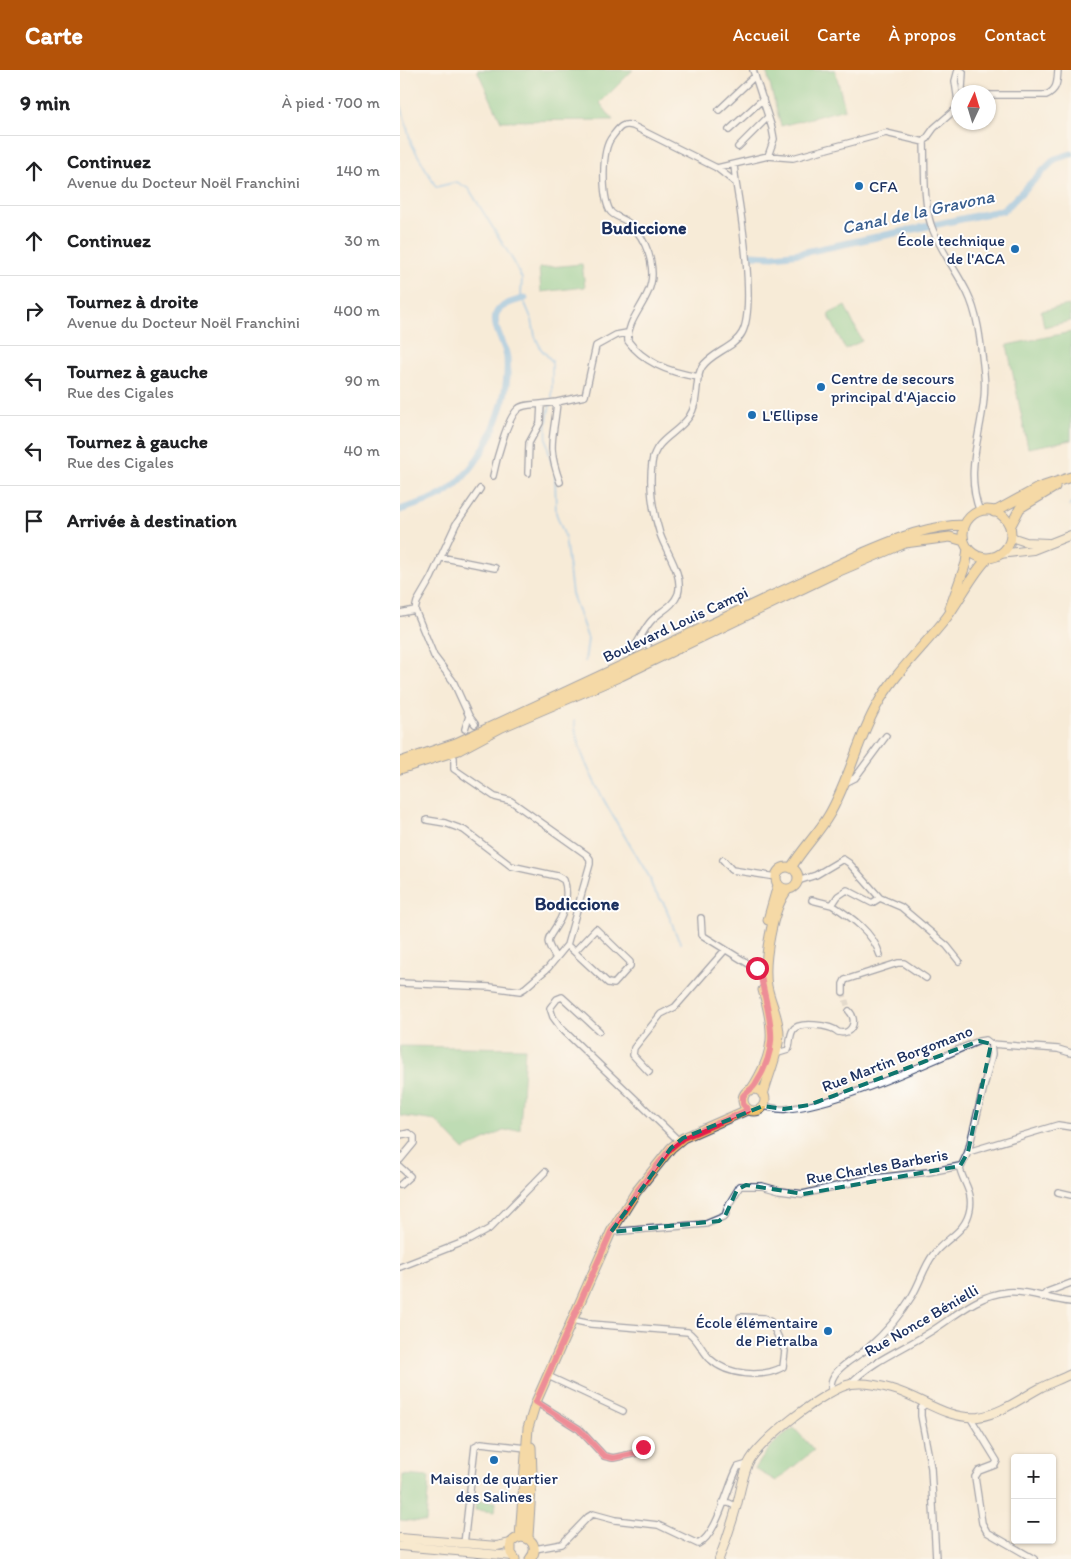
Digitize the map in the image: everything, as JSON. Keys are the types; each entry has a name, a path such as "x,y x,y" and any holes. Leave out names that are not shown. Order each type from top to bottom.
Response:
{"main road":[{"path":"994,512 1038,488 1071,478"},
{"path":"791,868 803,848 829,816 876,707 889,686 946,618 969,586 978,568 988,558 1005,550 1020,508 1044,492 1071,478"},
{"path":"946,618 966,562 965,525 968,519 980,512 994,512 1004,517 1010,532"},
{"name":"Boulevard Louis Campi","path":"400,762 456,743 872,549 921,530 950,525 965,525"},
{"name":"Boulevard Louis Campi","path":"400,768 459,750 502,727 620,676 646,662 898,546 923,539 950,537 966,545"},
{"path":"966,545 976,556 988,558"},
{"path":"524,1537 526,1448 531,1419 536,1402 611,1232 636,1192 679,1141 748,1110 754,1111 763,1106 763,1095 775,1054 778,1024 762,971 769,939 783,897 788,889 794,887 798,881 796,872 791,868 781,869 763,940 762,971 772,1023 772,1038 764,1066 752,1090"},
{"path":"777,881 788,889"},
{"path":"748,1110 743,1100 745,1093 758,1090 763,1095"},
{"path":"524,1537 532,1473 531,1419"},
{"path":"513,1558 510,1550 511,1543 524,1537"},
{"path":"524,1537 532,1541 535,1549 530,1559"}],"street":[{"path":"962,85 963,72 959,70 955,82 958,102 956,109 934,128 924,142 931,225 968,294 977,324 984,376 984,406 973,460 971,481 980,512"},
{"path":"996,94 1046,95 1053,92 1057,84 1058,70"},
{"path":"719,110 754,73 774,139 768,156"},
{"path":"729,130 763,99"},
{"path":"738,147 768,117"},
{"path":"699,377 672,373 656,365 628,341 627,333 650,289 651,263 646,247 636,228 611,212 604,171 605,152 609,140 621,126 627,124 717,168 736,183"},
{"path":"717,168 768,156 793,158 886,132 924,142"},
{"path":"631,652 652,620 674,600 679,582 656,521 651,486 652,462 660,442 687,419 693,410 703,366 742,332 746,316 746,256 734,165"},
{"path":"492,476 498,452 514,413 523,406 558,402 585,396 596,346 616,335 627,333"},
{"path":"558,402 550,442 551,457 560,482"},
{"path":"528,473 529,443 540,423 541,404"},
{"path":"475,724 468,716 453,681 434,656 415,610 417,602 431,578 456,524 480,490"},
{"path":"1010,532 1026,542 1052,543"},
{"path":"1000,554 1033,550 1071,535"},
{"path":"440,557 494,568"},
{"path":"400,614 415,610"},
{"path":"642,636 648,645"},
{"path":"465,729 468,716"},
{"path":"843,784 855,778 886,736"},
{"path":"400,983 490,987 520,991 567,946 590,859 511,801 495,797 454,769 454,758"},
{"path":"427,820 446,823 464,830 511,866 557,876 564,880 567,893 559,922 549,934 548,940 549,947 556,958"},
{"path":"798,881 816,875 843,859 849,863 880,898 901,908 947,946 959,961"},
{"path":"723,860 732,870 777,881"},
{"path":"832,905 838,896 847,890 872,903 880,898"},
{"path":"812,900 832,905 853,919 878,946 880,955"},
{"path":"701,918 702,935 762,971"},
{"path":"567,946 575,951 608,983 614,984 630,966 630,962 596,929 575,951"},
{"path":"649,1072 633,1055 634,1048 661,1014 675,1007 725,950"},
{"path":"843,992 843,984 846,980 898,963 904,963 926,978"},
{"path":"599,1032 562,997 557,999 550,1008 553,1018 561,1028 679,1141"},
{"path":"775,1054 788,1050 793,1030 797,1026 825,1026 838,1032 847,1032 852,1028 854,1022 854,1016 849,1011"},
{"name":"Rue Martin Borgomano","path":"763,1106 784,1109 809,1106 900,1074 979,1041 986,1040 992,1044 992,1054 968,1152 960,1166"},
{"path":"992,1044 1058,1048 1071,1052"},
{"path":"968,1152 1058,1125 1071,1127"},
{"path":"400,1136 408,1133 414,1137 414,1143 400,1160"},
{"path":"832,1392 831,1383 838,1369 867,1348 893,1321 912,1296 934,1254 958,1233 966,1223 971,1198 969,1188 960,1173 960,1166"},
{"name":"Rue Charles Barberis","path":"611,1232 706,1224 719,1221 725,1216 737,1190 746,1185 803,1194 867,1180 960,1166"},
{"path":"400,1167 410,1176 400,1185"},
{"path":"400,1267 469,1240 489,1229 545,1172"},
{"path":"1058,1192 1071,1195"},
{"path":"1042,1297 1047,1292 1071,1283"},
{"name":"Rue Nonce Bénielli","path":"850,1384 862,1371 887,1355 929,1333 973,1303 990,1296 1010,1292 1071,1302"},
{"path":"572,1320 591,1324 688,1332 709,1358 731,1371 769,1374 783,1367 785,1351 771,1322 764,1318 740,1317"},
{"path":"719,1559 748,1464 759,1446 771,1434 832,1392 850,1384 871,1384 894,1390 948,1413 970,1417 991,1414 1071,1374"},
{"path":"548,1376 623,1411"},
{"path":"536,1402 579,1429 604,1456 613,1458 637,1453 643,1447"},
{"path":"927,1404 921,1408 931,1468 936,1559"},
{"path":"970,1417 997,1461 995,1465 979,1471 975,1477 982,1523 992,1537 1034,1559"},
{"path":"464,1544 475,1446 481,1443 526,1448"},
{"path":"535,1549 562,1544 593,1514 615,1520 658,1525 698,1544 712,1530 738,1467 748,1464"},
{"path":"722,1503 729,1503 736,1507"},
{"path":"400,1538 498,1546 511,1543"},
{"path":"400,1546 513,1558"}],"highlighted area":[{"path":"979,1041 991,1044 968,1152 960,1166 803,1194 746,1185 737,1190 725,1216 719,1221 611,1232 671,1148 683,1138 763,1106 784,1109 809,1105"}],"green space":[{"path":"477,70 633,70 600,103 613,120 501,121"},
{"path":"766,70 835,70 845,109 781,126"},
{"path":"582,264 585,287 541,292 539,268"},
{"path":"1069,305 1071,321 1044,327 1041,311"},
{"path":"845,306 862,341 845,349 828,314"},
{"path":"1071,332 1071,440 1028,448 1007,345"},
{"path":"400,1046 525,1048 520,1129 503,1131 464,1150 436,1121 400,1116"},
{"path":"794,1428 814,1450 776,1481 755,1469 772,1446"},
{"path":"403,1475 429,1477 426,1522 400,1520"},
{"path":"476,1501 496,1502 495,1512 475,1510"}],"waterway":[{"path":"400,101 411,143 436,187 457,182 469,189 514,262 522,279 521,294 532,320 535,336 541,349 552,361 552,398"},
{"name":"Canal de la Gravona","path":"751,255 773,256 801,253 1004,210 1055,159 1071,154"},
{"name":"Canal de la Gravona","path":"400,510 432,499 449,490 474,464 484,448 499,412 507,375 507,358 497,331 496,314 505,305 525,298"},
{"path":"550,405 546,434 552,464"},
{"path":"555,475 556,513 565,537 572,594 588,639 585,661"},
{"path":"575,720 577,736 592,777 650,878 654,891 663,902 681,943"}],"tunnel":[{"path":"843,992 849,1011"}],"place":[{"name":"CFA","path":"859,186"},
{"name":"École technique de l'ACA","path":"1015,249"},
{"name":"Centre de secours principal d'Ajaccio","path":"821,387"},
{"name":"L'Ellipse","path":"752,415"},
{"name":"École élémentaire de Pietralba","path":"828,1331"},
{"name":"Maison de quartier des Salines","path":"494,1460"}],"district":[{"name":"Budiccione","path":"644,228"},
{"name":"Bodiccione","path":"577,904"}],"route":[{"path":"643,1447 637,1453 613,1458 604,1456 579,1429 562,1416 536,1402 620,1214 671,1148 683,1138 748,1110 743,1104 743,1096 752,1090 757,1082 770,1049 772,1038 771,1018 762,988 760,970 757,968"}]}
